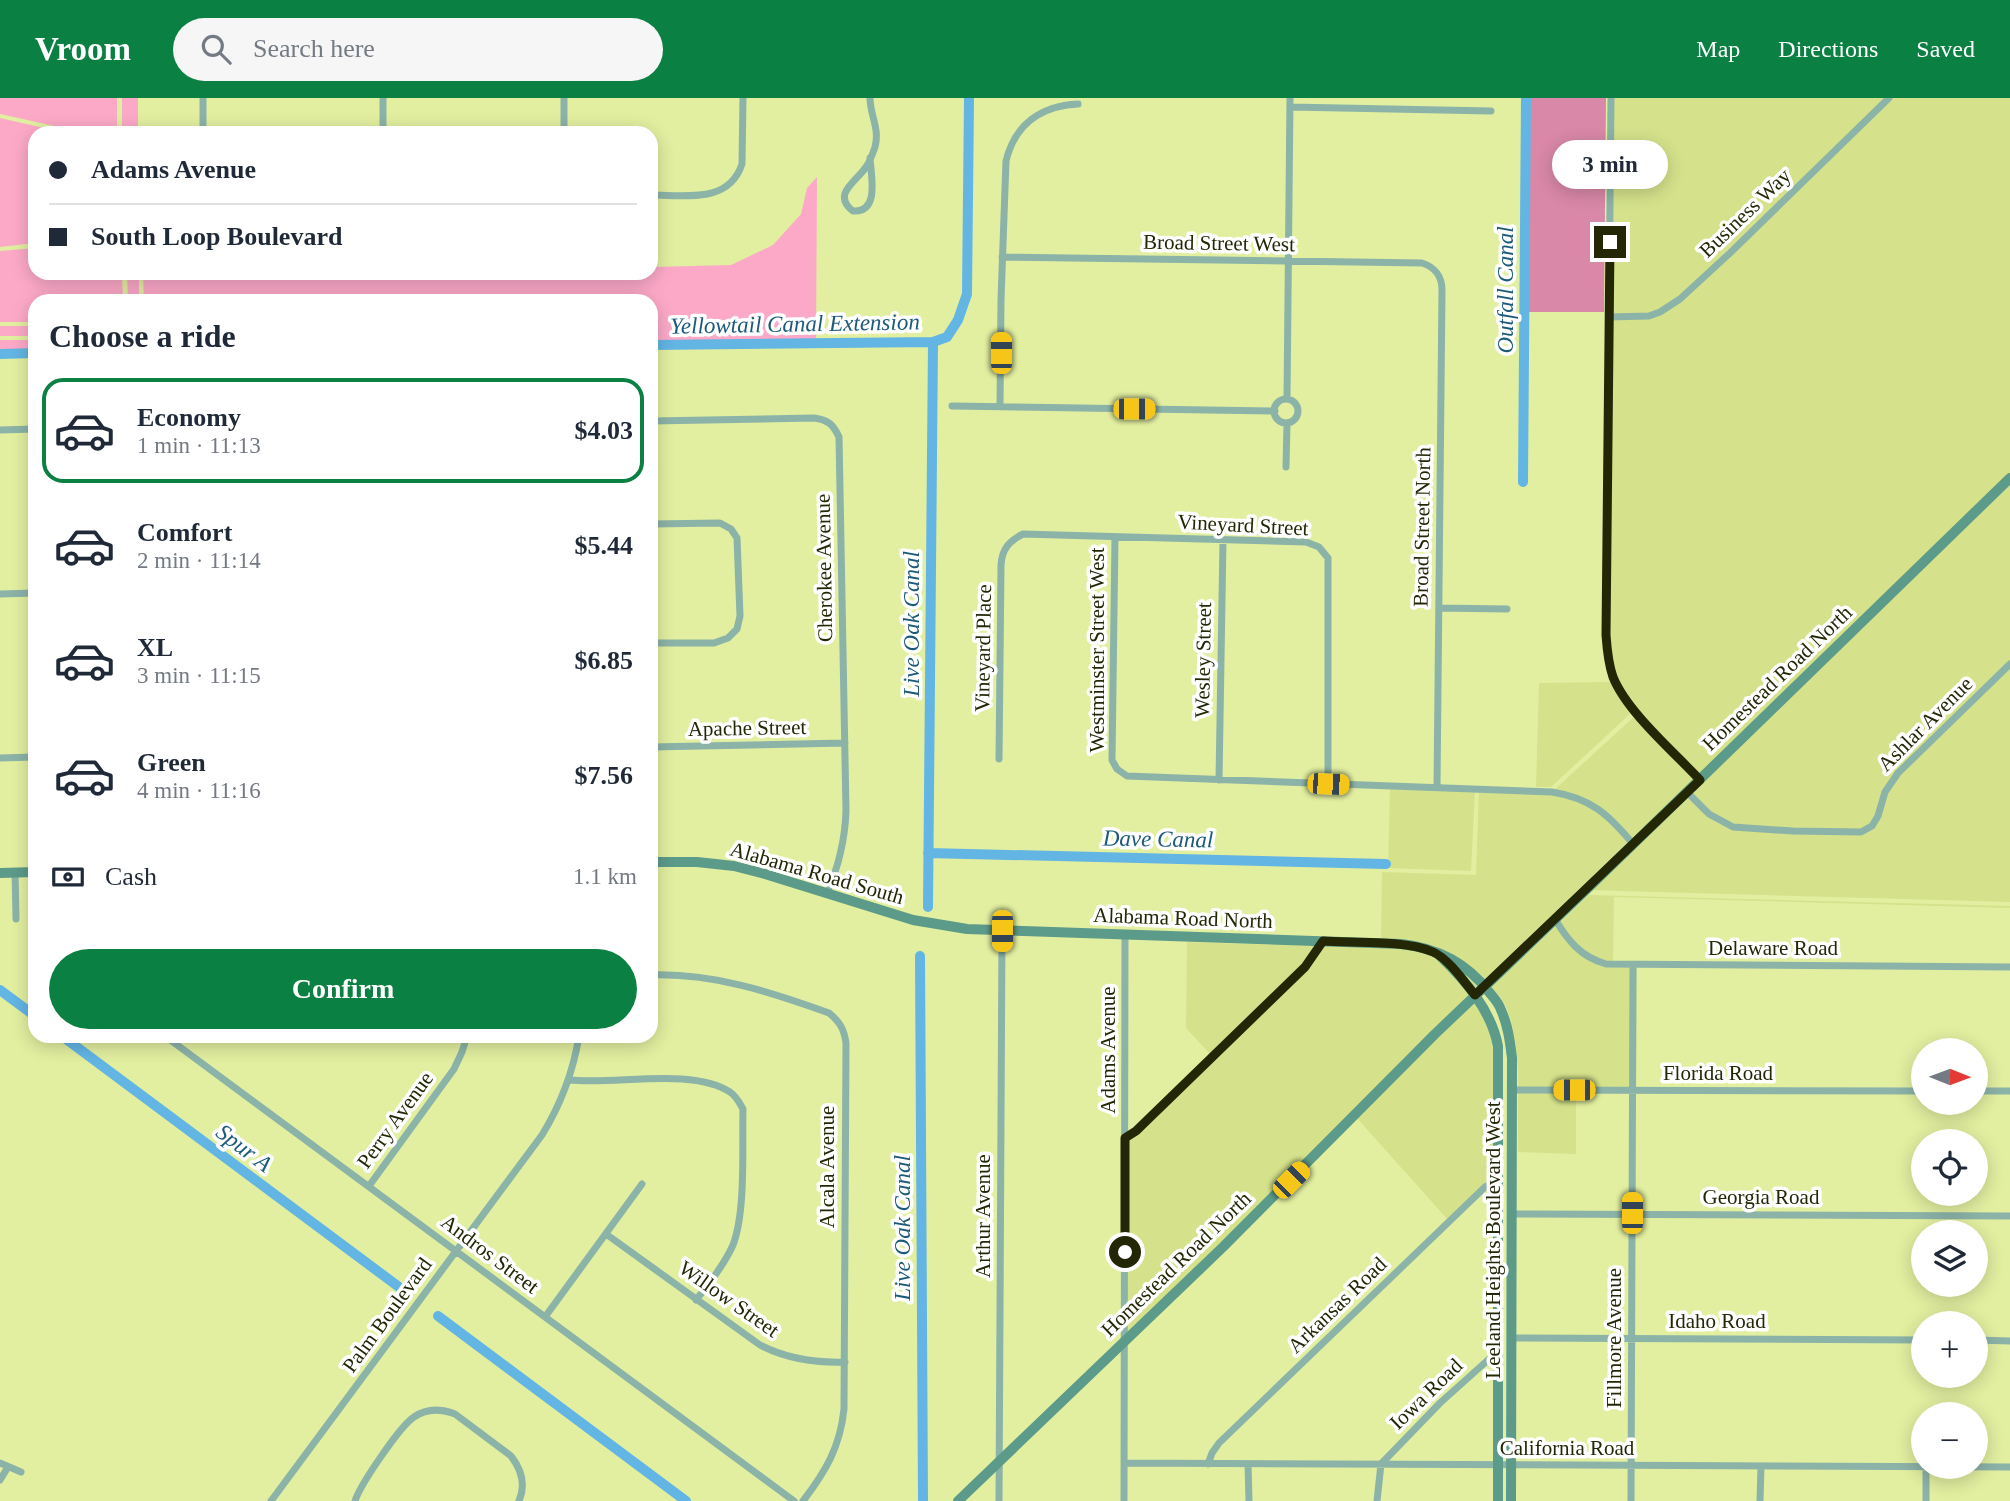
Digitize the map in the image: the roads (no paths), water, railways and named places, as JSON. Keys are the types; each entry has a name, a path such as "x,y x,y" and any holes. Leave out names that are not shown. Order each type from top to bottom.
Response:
{"main road":[{"name":"Homestead Road North","path":"958,1501 1223,1247 1475,995 2010,478"},
{"name":"Alabama Road South","path":"658,862 696,862 765,873 930,924"},
{"path":"0,873 28,872"},
{"name":"Alabama Road North","path":"930,924 1002,931 1401,944 1457,960 1485,986"},
{"path":"1435,952 1475,995"},
{"name":"Leeland Heights Boulevard West","path":"1485,986 1500,1006 1506,1021 1512,1058 1511,1501"},
{"name":"Leeland Heights Boulevard West","path":"1475,995 1489,1017 1499,1046 1498,1501"}],"street":[{"path":"203,98 203,126"},
{"path":"383,98 383,126"},
{"path":"564,126 565,98"},
{"path":"658,195 709,195 720,191 738,174 742,164 743,98"},
{"path":"870,98 878,131 875,147 870,158 866,167 846,190 844,197 853,211 863,211 869,207 872,200 870,158"},
{"path":"1287,399 1290,98"},
{"path":"1611,98 1606,635 1609,665 1618,688 1634,710 1700,780"},
{"name":"Business Way","path":"1609,317 1648,316 1660,312 1679,299 1889,98"},
{"path":"1000,407 1004,180 1010,146 1015,136 1031,120 1054,108 1079,104"},
{"path":"1290,107 1491,111"},
{"name":"Broad Street West","path":"1002,257 1422,263 1434,269"},
{"name":"Broad Street North","path":"1434,269 1442,283 1437,788"},
{"path":"1287,399 1297,405 1298,413 1294,420 1287,423 1277,418 1275,411 1277,404 1287,399"},
{"path":"952,406 1275,411"},
{"name":"Cherokee Avenue","path":"658,421 814,418 827,420 835,427 839,437 845,825 838,861 827,894"},
{"path":"1286,467 1287,423"},
{"path":"0,430 28,429"},
{"path":"658,524 720,523 731,529 737,538 740,616 737,629 728,638 714,643 658,643"},
{"name":"Vineyard Street","path":"1010,540 1023,534 1306,542 1319,547 1328,558 1328,784"},
{"name":"Westminster Street West","path":"1115,537 1112,760 1117,769 1128,776 1219,780"},
{"name":"Vineyard Place","path":"999,759 1001,565 1002,556 1010,540"},
{"name":"Wesley Street","path":"1219,780 1223,540"},
{"path":"0,594 28,593"},
{"path":"1439,608 1507,609"},
{"name":"Ashlar Avenue","path":"1687,792 1709,814 1733,827 1861,832 1872,826 1885,792 1898,773 2010,664"},
{"name":"Apache Street","path":"658,747 845,743"},
{"path":"0,758 28,757"},
{"path":"1219,780 1540,790 1567,794 1597,808 1618,825 1633,844"},
{"path":"15,872 16,919"},
{"name":"Delaware Road","path":"1555,919 1566,938 1581,953 1606,964 2010,967"},
{"name":"Arthur Avenue","path":"999,1501 1002,931"},
{"name":"Adams Avenue","path":"1124,1501 1125,935"},
{"path":"1125,1138 1136,1131 1305,967 1323,941"},
{"name":"Fillmore Avenue","path":"1631,1501 1633,965"},
{"name":"Alcala Avenue","path":"658,975 703,976 724,980 829,1013 839,1020 844,1031 844,1409 840,1438 826,1468 803,1501"},
{"name":"Perry Avenue","path":"369,1186 454,1069 465,1043"},
{"name":"Palm Boulevard","path":"271,1501 542,1135 570,1080 578,1043"},
{"name":"Andros Street","path":"177,1044 794,1501"},
{"path":"570,1080 694,1081 720,1087 738,1099 743,1109 739,1222 725,1261 696,1300"},
{"name":"Florida Road","path":"1513,1090 1911,1091"},
{"path":"1988,1091 2010,1091"},
{"name":"Arkansas Road","path":"1208,1464 1219,1443 1485,1186 1499,1180"},
{"path":"545,1317 642,1184"},
{"name":"Georgia Road","path":"1513,1214 2010,1216"},
{"name":"Willow Street","path":"606,1234 741,1333 774,1352 808,1360 845,1362"},
{"name":"Idaho Road","path":"1511,1338 1911,1340"},
{"path":"1988,1340 2010,1341"},
{"name":"Iowa Road","path":"1381,1464 1440,1403 1498,1351"},
{"path":"355,1501 364,1481 402,1429 413,1417 435,1410 456,1414 511,1456 522,1475 523,1485 519,1501"},
{"path":"0,1463 21,1472"},
{"name":"California Road","path":"1124,1463 1911,1467"},
{"path":"1248,1464 1249,1501"},
{"path":"1377,1501 1381,1464"},
{"path":"1760,1466 1760,1501"},
{"path":"0,1480 8,1467"},
{"name":"California Road","path":"1988,1467 2010,1467"},
{"path":"1926,1479 1926,1501"}],"waterway":[{"name":"Yellowtail Canal Extension","path":"658,345 933,342 947,337 958,320 967,294 969,98"},
{"name":"Outfall Canal","path":"1523,482 1526,98"},
{"name":"Live Oak Canal","path":"928,907 933,342"},
{"name":"Yellowtail Canal Extension","path":"0,354 28,353"},
{"name":"Dave Canal","path":"928,853 1386,864"},
{"name":"Live Oak Canal","path":"920,956 923,1501"},
{"name":"Spur A","path":"0,990 28,1011"},
{"name":"Spur A","path":"71,1043 403,1290"},
{"name":"Spur A","path":"438,1316 686,1501"}]}
